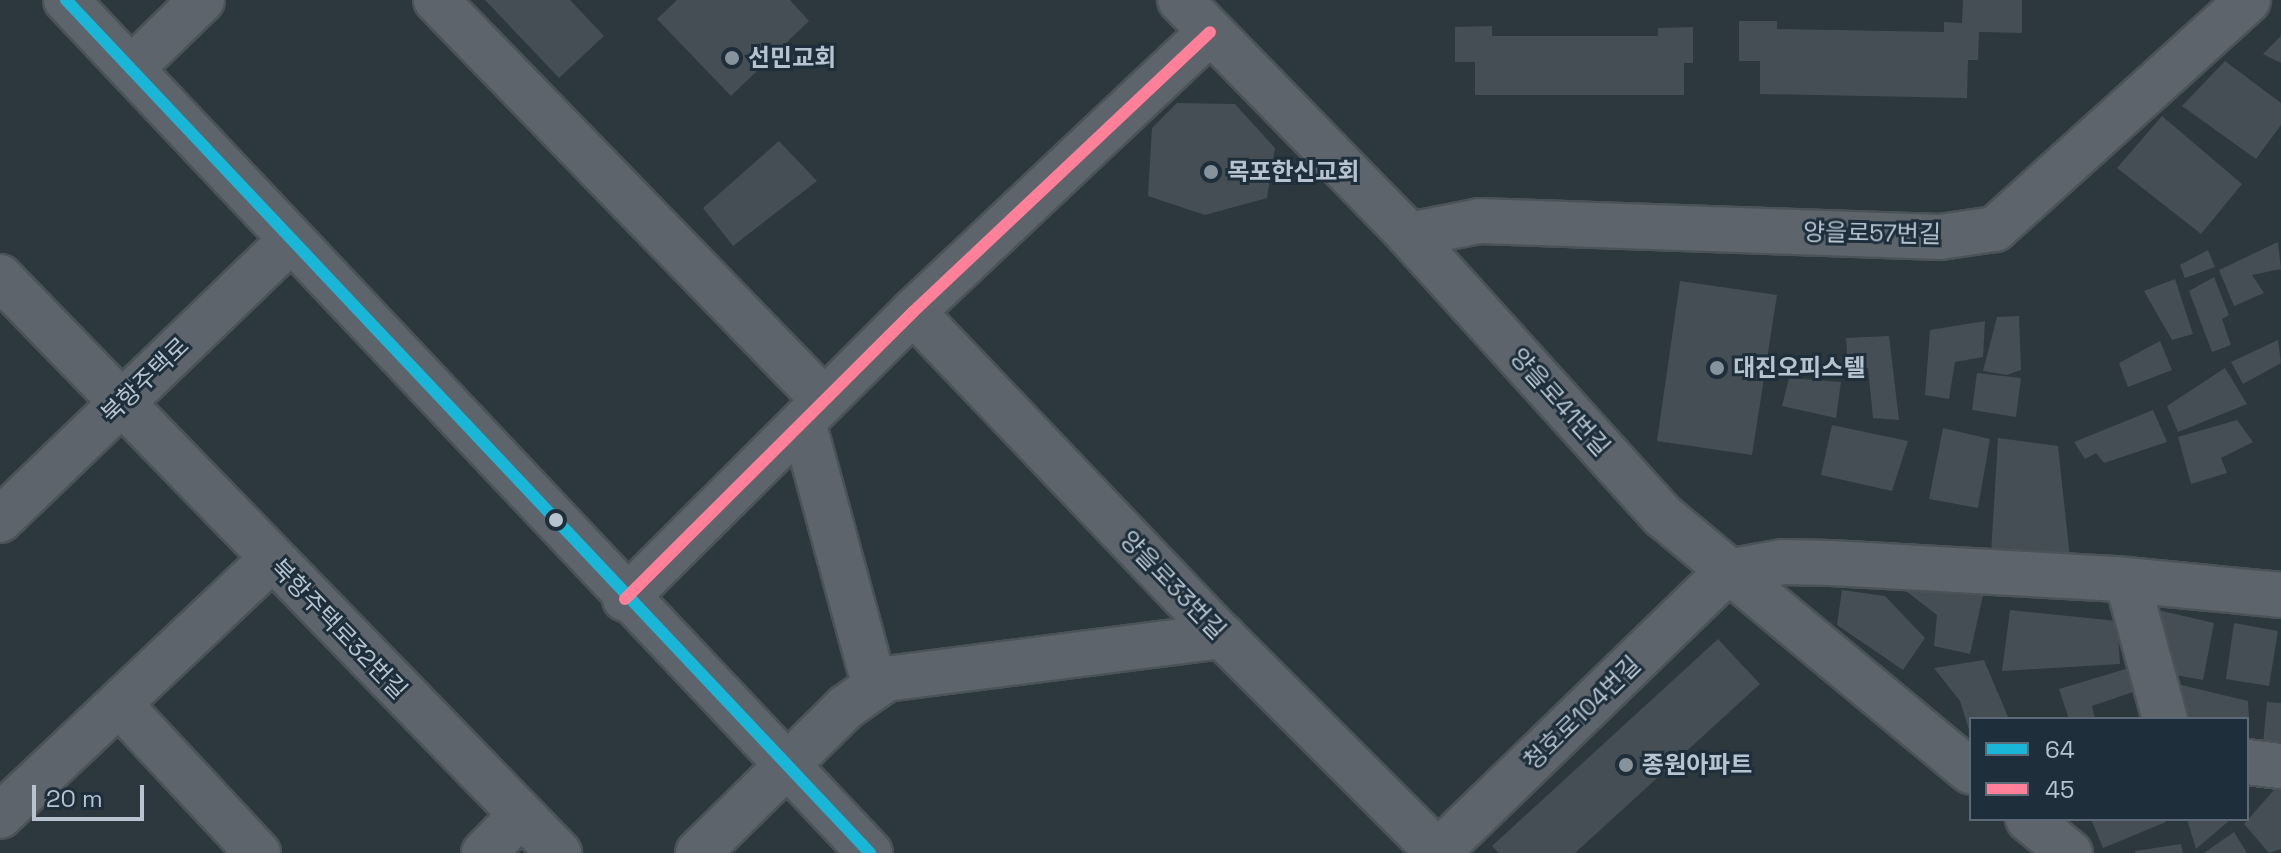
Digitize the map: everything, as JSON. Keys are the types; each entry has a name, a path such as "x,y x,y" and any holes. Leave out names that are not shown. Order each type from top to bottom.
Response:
{"street":[{"path":"66,0 625,599 870,853"},
{"path":"131,69 202,0"},
{"path":"436,0 813,411 874,684"},
{"name":"양을로41번길","path":"1180,0 1409,235 1663,516 1969,770"},
{"name":"양을로57번길","path":"1409,235 1480,221 1940,237 1995,229 2248,0"},
{"path":"625,599 913,312 1210,32"},
{"name":"북항주택로","path":"0,520 290,241"},
{"name":"북항주택로32번길","path":"0,277 271,560 559,853"},
{"name":"양을로33번길","path":"913,312 1222,636 1438,853"},
{"path":"0,816 271,560"},
{"path":"1727,572 1783,562 2127,580 2281,595"},
{"name":"청호로104번길","path":"1438,853 1727,572"},
{"path":"2127,580 2164,717"},
{"path":"698,853 787,764 874,684 898,675 1222,636"},
{"path":"119,704 258,853"},
{"path":"2249,762 2281,766"},
{"path":"484,853 521,815"},
{"path":"2030,821 2070,853"}],"building":[{"path":"485,0 570,0 604,36 559,78"},
{"name":"선민교회","path":"677,0 790,0 809,21 731,96 657,19"},
{"path":"1963,0 2022,0 2022,33 1979,32 1978,60 1968,60 1967,98 1760,94 1760,61 1739,61 1739,21 1777,21 1777,29 1944,32 1944,22 1962,23"},
{"path":"1492,26 1492,36 1658,36 1658,28 1693,27 1693,63 1684,63 1684,95 1475,95 1475,62 1455,62 1455,27"},
{"path":"2281,36 2281,63 2263,54"},
{"path":"2225,61 2281,103 2281,125 2256,159 2182,106"},
{"name":"목포한신교회","path":"1177,103 1235,104 1275,148 1267,198 1205,215 1148,196 1152,128"},
{"path":"2162,116 2242,184 2201,234 2117,168"},
{"path":"779,141 817,181 733,246 703,208"},
{"path":"2278,242 2281,269 2252,275 2264,293 2234,306 2219,270"},
{"path":"2208,250 2215,267 2185,278 2180,265"},
{"path":"2214,277 2229,315 2222,319 2231,345 2212,352 2189,291"},
{"path":"2175,279 2193,334 2172,340 2144,291"},
{"name":"대진오피스텔","path":"1680,281 1777,295 1752,455 1657,441"},
{"path":"2019,316 2021,370 2007,375 1983,371 1997,317"},
{"path":"1985,321 1983,357 1955,362 1949,399 1925,395 1930,330"},
{"path":"1889,336 1899,420 1873,418 1868,368 1848,368 1846,338"},
{"path":"2278,340 2281,363 2243,384 2231,362"},
{"path":"2160,341 2172,370 2128,387 2119,363"},
{"path":"2225,368 2247,404 2178,432 2167,406"},
{"path":"1977,373 2021,378 2016,417 1972,410"},
{"path":"1789,378 1841,382 1836,418 1782,406"},
{"path":"2153,410 2167,442 2104,463 2096,453 2085,459 2074,442"},
{"path":"2237,420 2253,442 2221,458 2227,473 2191,484 2178,437"},
{"path":"1832,425 1908,441 1892,491 1821,475"},
{"path":"1943,428 1990,439 1978,508 1929,499"},
{"path":"1998,438 2058,446 2070,558 1991,554"},
{"path":"1898,585 1984,591 1970,654 1934,646 1937,615"},
{"path":"1842,590 1885,596 1925,638 1903,670 1837,625"},
{"path":"2149,608 2214,623 2203,680 2164,673"},
{"path":"2010,610 2117,621 2120,664 2002,671"},
{"path":"2234,623 2278,631 2269,686 2226,679"},
{"name":"종원아파트","path":"1718,639 1760,684 1575,853 1499,853 1492,846"},
{"path":"1984,660 2008,717 1969,717 1969,730 1960,701 1934,668"},
{"path":"2129,668 2136,691 2092,706 2095,717 2068,717 2059,689"},
{"path":"2177,684 2248,701 2249,717 2188,717"},
{"path":"2267,702 2281,703 2281,755 2262,754"},
{"path":"2281,782 2281,849 2269,853 2244,824"},
{"path":"2092,821 2166,821 2166,822 2103,848"},
{"path":"2188,821 2229,821 2196,849"},
{"path":"2234,832 2247,853 2204,853"},
{"path":"2181,844 2183,853 2135,853 2135,851"}],"transit line":[{"name":"64","path":"66,0 870,853"},
{"name":"45","path":"625,599 913,312 1210,32"}],"place":[{"name":"선민교회","path":"732,58"},
{"name":"목포한신교회","path":"1211,172"},
{"name":"대진오피스텔","path":"1717,368"},
{"name":"종원아파트","path":"1626,765"}]}
